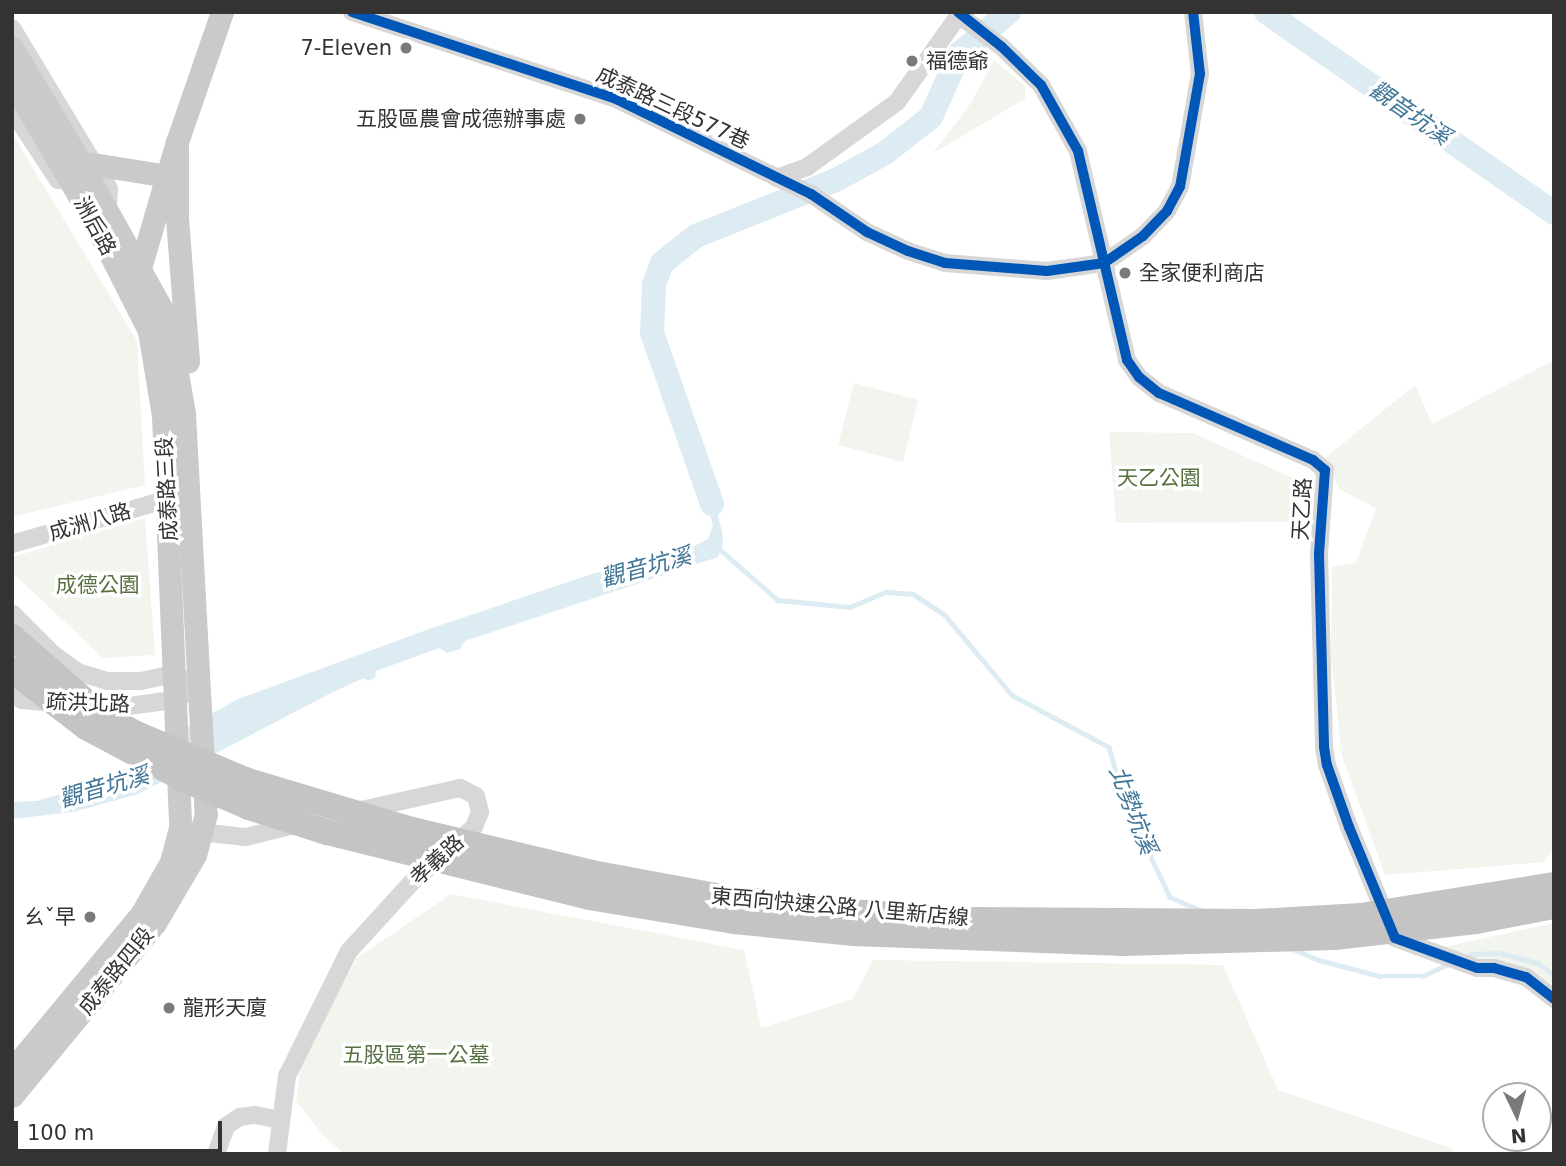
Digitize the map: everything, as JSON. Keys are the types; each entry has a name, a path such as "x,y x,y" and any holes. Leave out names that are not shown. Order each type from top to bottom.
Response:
{"highway":[{"name":"東西向快速公路 八里新店線","path":"12,637 100,714 144,737 245,780 412,830 592,873 727,898 836,911 968,920 1256,922 1361,916 1554,885"},
{"name":"東西向快速公路 八里新店線","path":"12,670 86,727 172,773 249,807 327,832 589,897 734,920 880,934 1123,943 1334,937 1476,921 1554,906"}],"main road":[{"path":"130,290 141,268 177,142 222,12"},
{"path":"12,48 78,161"},
{"path":"12,82 78,161 167,176"},
{"path":"177,142 177,218 190,412 188,474"},
{"name":"洲后路","path":"78,161 130,290"},
{"name":"洲后路","path":"101,216 141,268"},
{"name":"成泰路三段","path":"141,268 168,320 184,414 206,814 202,835"},
{"name":"成泰路三段","path":"130,290 149,331 163,416 180,828"},
{"name":"成泰路四段","path":"12,1070 142,913 171,862 180,828"},
{"name":"成泰路四段","path":"12,1096 155,923 195,855 202,835"}],"street":[{"name":"成泰路三段577巷","path":"352,12 614,99 811,194 867,232 908,251 945,263 1047,271 1104,263"},
{"path":"1104,263 1143,236 1167,211 1180,187 1200,74 1193,12"},
{"path":"777,178 807,167 897,102 959,13"},
{"name":"天乙路","path":"959,13 1002,47 1041,85 1079,151 1127,360 1139,377 1159,393 1313,460 1325,470 1319,554 1324,747 1327,765 1349,827 1395,938 1476,968 1494,968 1526,977 1554,999"},
{"path":"12,28 78,161 109,189 101,216 65,191 12,110"},
{"name":"成洲八路","path":"12,544 168,499"},
{"name":"疏洪北路","path":"12,613 53,654 78,672 107,681 141,681 173,674"},
{"path":"173,674 200,697"},
{"name":"疏洪北路","path":"12,691 22,700 114,709 174,709 200,697"},
{"name":"孝義路","path":"180,828 202,835 246,837 460,788 476,796 480,812 474,827 411,883 349,951 287,1076 277,1154"},
{"path":"216,1154 226,1126 240,1117 255,1115 280,1120"}],"green space":[{"path":"994,60 1025,86 1025,99 933,153 971,103"},
{"path":"12,133 137,341 145,485 12,517"},
{"path":"1554,360 1554,850 1543,862 1385,875 1342,756 1331,657 1332,567 1356,563 1376,508 1339,489 1326,457 1415,385 1432,424"},
{"path":"854,383 918,400 903,462 838,445"},
{"name":"天乙公園","path":"1109,432 1193,433 1299,481 1290,522 1116,523"},
{"name":"成德公園","path":"145,518 155,655 103,658 12,572 12,557"},
{"name":"五股區第一公墓","path":"451,894 744,950 761,1028 853,999 873,960 1223,965 1278,1090 1451,1148 1456,1154 344,1154 321,1133 296,1101 301,1062 357,958"},
{"path":"1554,923 1554,997 1543,983 1466,971 1444,947"}],"water":[{"path":"705,468 722,531 723,544 718,557 465,641 460,649 447,653 439,648 376,671 375,678 368,681 364,678 331,693 138,794 73,812 12,819 12,802 37,801 111,779 169,738 238,699 432,628 595,573 673,557 708,539 713,525 697,476"}],"waterway":[{"name":"觀音坑溪","path":"712,504 652,333 654,285 662,263 696,236 836,180 885,153 931,117 959,54 1009,12"},
{"name":"觀音坑溪","path":"1266,12 1554,213"},
{"name":"北勢坑溪","path":"716,546 778,600 850,607 886,592 913,594 944,614 1012,695 1109,747 1124,800 1170,897 1201,910"},
{"name":"北勢坑溪","path":"1293,949 1319,960 1380,976 1422,976 1449,964"},
{"name":"北勢坑溪","path":"1463,958 1472,954 1500,953 1538,963 1554,975"}],"cycle path":[{"path":"352,12 614,98 811,194 867,232 908,251 945,263 1047,271 1104,263 1143,236 1167,211 1180,187 1200,74 1193,12"},
{"path":"958,12 1002,47 1041,85 1078,151 1127,360 1139,377 1159,393 1313,460 1325,470 1319,554 1324,747 1327,765 1349,827 1395,938 1477,968 1494,968 1526,977 1554,999"}],"place":[{"name":"7-Eleven","path":"406,48"},
{"name":"福德爺","path":"912,61"},
{"name":"五股區農會成德辦事處","path":"580,119"},
{"name":"全家便利商店","path":"1125,273"},
{"name":"ㄠˇ早","path":"90,917"},
{"name":"龍形天廈","path":"169,1008"}]}
